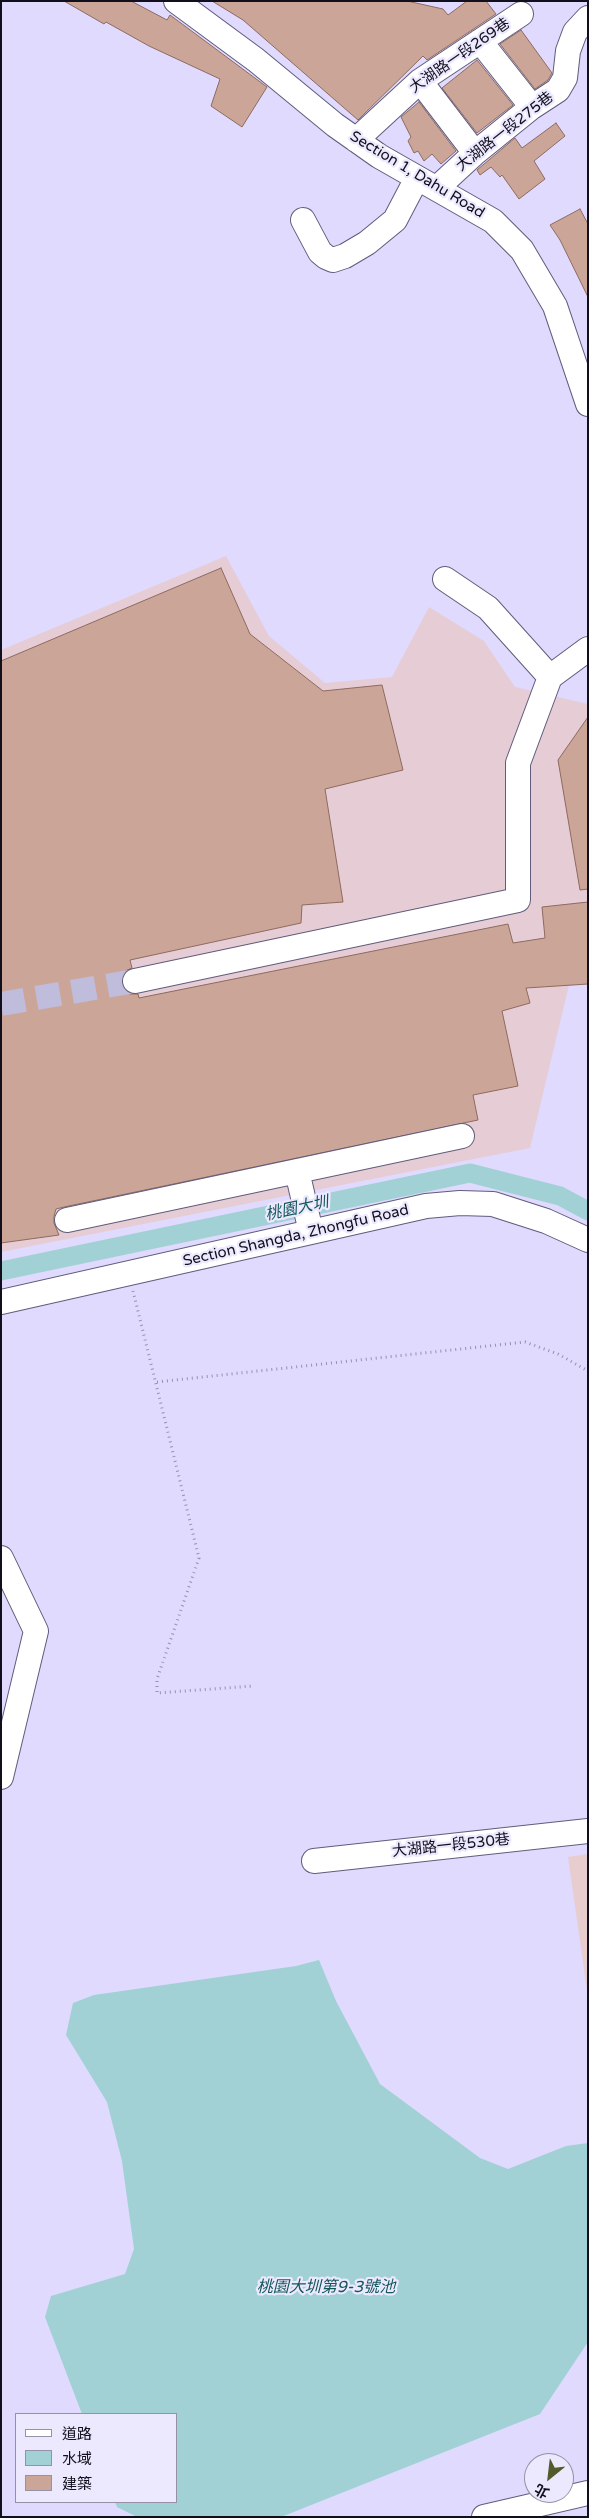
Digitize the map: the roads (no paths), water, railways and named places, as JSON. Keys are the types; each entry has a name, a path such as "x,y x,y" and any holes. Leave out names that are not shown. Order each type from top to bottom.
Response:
{"street":[{"name":"Section 1, Dahu Road","path":"176,1 256,60 356,140 493,221 522,250 555,306 588,404"},
{"name":"大湖路一段269巷","path":"356,140 420,81 521,14"},
{"name":"大湖路一段275巷","path":"303,220 320,252 333,260 345,256 367,243 394,220 427,183 475,153 532,107 558,90 565,78 568,51 575,32 588,18"},
{"path":"480,41 532,107"},
{"path":"420,81 475,153"},
{"path":"445,579 488,608 550,677"},
{"path":"135,980 518,900 518,763 550,677 588,649"},
{"path":"66,1220 462,1136"},
{"path":"297,1171 310,1229"},
{"name":"Section Shangda, Zhongfu Road","path":"1,1302 128,1274 310,1229 426,1206 460,1203 493,1204 546,1221 588,1240"},
{"path":"1,1558 36,1631 1,1777"},
{"name":"大湖路一段530巷","path":"314,1861 588,1831"},
{"path":"484,2517 588,2492"}],"water":[{"name":"桃園大圳第9-3號池","path":"319,1960 336,2001 380,2084 480,2158 508,2169 566,2146 588,2143 588,2342 540,2414 281,2517 137,2517 117,2507 115,2503 178,2503 178,2413 82,2413 45,2317 51,2296 125,2274 134,2249 122,2161 107,2102 66,2035 73,2003 94,1995 296,1966"}],"waterway":[{"name":"桃園大圳","path":"1,1271 470,1173 560,1196 588,1211"}],"tunnel":[{"path":"1,1004 135,981"}]}
